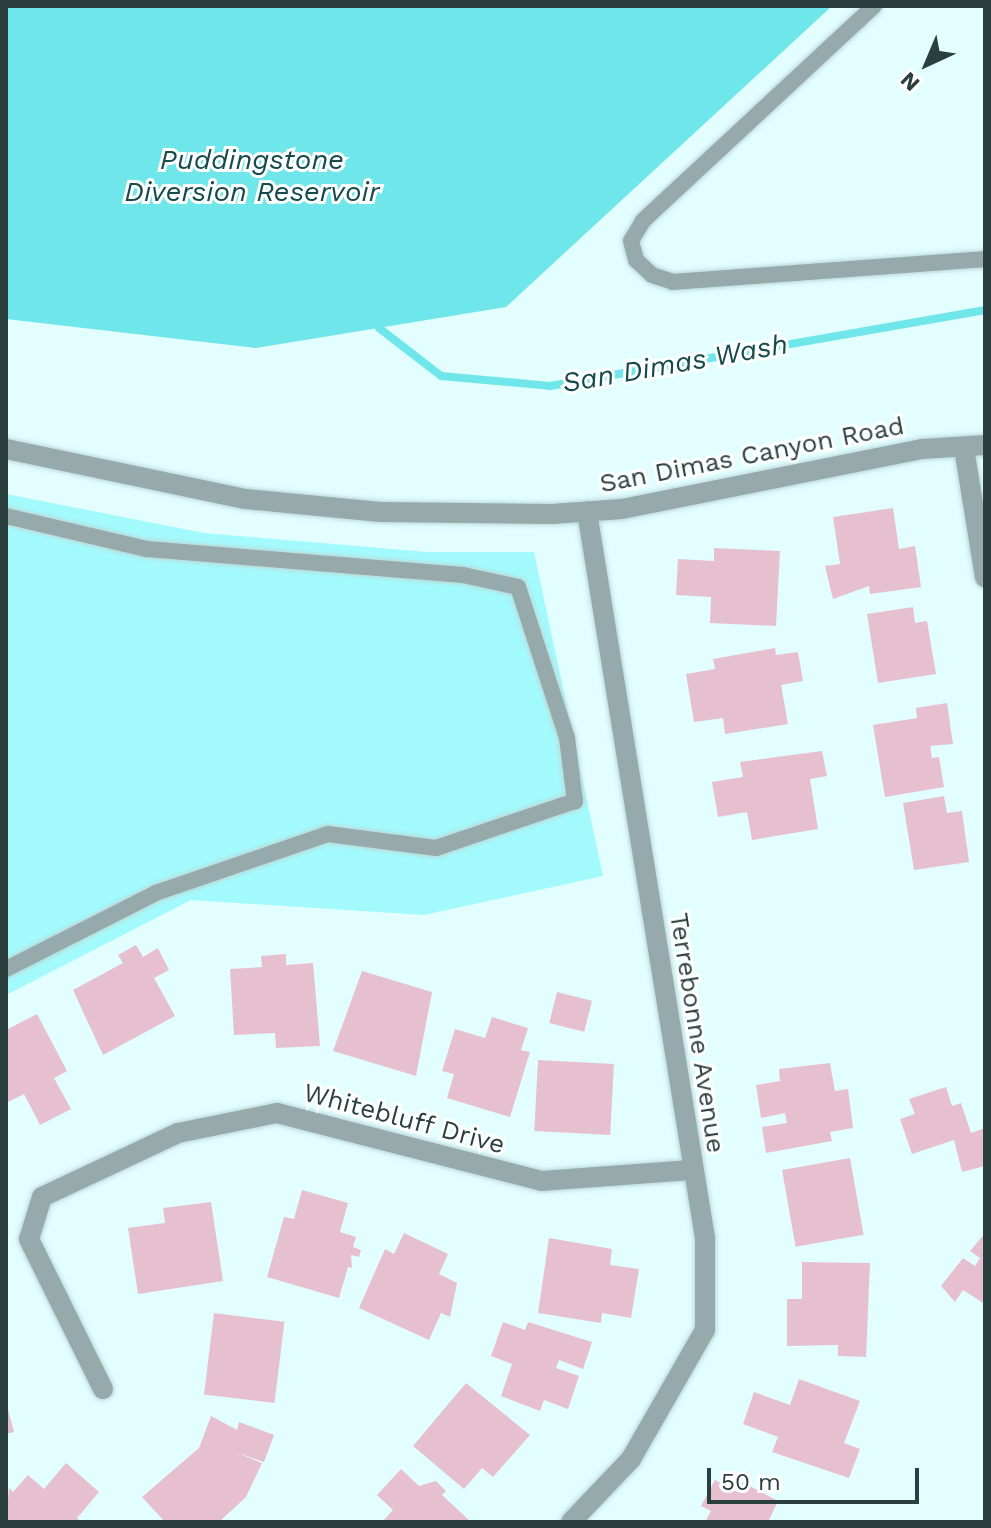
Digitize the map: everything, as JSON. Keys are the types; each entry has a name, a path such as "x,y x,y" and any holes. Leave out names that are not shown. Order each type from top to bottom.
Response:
{"street":[{"name":"San Dimas Canyon Road","path":"6,449 246,499 380,512 587,512 922,449 985,445"},
{"path":"964,448 985,577"},
{"name":"Terrebonne Avenue","path":"571,1522 631,1459 705,1330 705,1238 587,512"},
{"name":"Whitebluff Drive","path":"103,1389 29,1239 42,1197 178,1133 277,1113 541,1181 692,1170"}],"lane":[{"path":"874,6 643,221 631,241 636,260 652,275 673,282 985,259"},
{"path":"6,516 147,549 463,575 518,587 567,738 575,801 436,848 328,834 156,893 6,969"}],"shaded area":[{"path":"6,494 204,533 427,552 534,552 603,876 424,915 191,900 6,995"}],"water":[{"name":"Puddingstone Diversion Reservoir","path":"6,6 832,6 506,307 256,348 6,319"}],"building":[{"path":"893,508 899,549 915,546 921,587 870,594 869,586 833,599 825,566 840,564 833,517"},
{"path":"714,548 780,551 776,626 710,623 711,597 676,595 678,559 714,561"},
{"path":"913,607 915,623 927,621 936,674 878,683 867,614"},
{"path":"775,648 776,655 798,652 803,681 781,685 788,724 725,734 723,718 694,722 686,674 715,669 713,659"},
{"path":"947,703 953,744 930,746 932,758 939,757 944,787 885,797 873,725 917,718 916,708"},
{"path":"822,751 827,776 810,779 818,829 752,840 747,812 718,817 712,782 743,777 740,762"},
{"path":"944,796 947,813 962,811 969,862 914,870 903,803"},
{"path":"136,945 143,957 158,948 169,970 154,978 175,1016 103,1055 73,990 123,963 118,955"},
{"path":"286,954 286,965 313,963 320,1046 276,1048 275,1033 234,1035 230,969 262,967 261,956"},
{"path":"362,971 432,992 416,1076 333,1051"},
{"path":"557,992 592,1001 584,1032 549,1023"},
{"path":"37,1014 67,1071 54,1078 71,1109 40,1125 24,1094 6,1103 6,1030"},
{"path":"492,1017 528,1028 521,1050 530,1052 510,1117 447,1098 454,1074 442,1071 455,1029 485,1038"},
{"path":"538,1060 614,1064 610,1135 534,1131"},
{"path":"830,1063 835,1091 848,1089 853,1128 830,1132 832,1141 766,1153 762,1127 787,1123 785,1113 761,1118 756,1085 780,1081 779,1069"},
{"path":"946,1087 952,1106 961,1103 971,1133 985,1128 985,1166 962,1172 954,1140 912,1154 900,1119 915,1114 909,1099"},
{"path":"850,1158 864,1235 796,1247 782,1170"},
{"path":"302,1190 348,1203 340,1232 356,1237 353,1247 361,1250 359,1257 351,1255 352,1268 348,1267 339,1298 267,1277 284,1217 294,1219"},
{"path":"211,1202 223,1281 138,1294 128,1228 165,1223 163,1208"},
{"path":"404,1233 448,1254 439,1274 457,1283 450,1317 441,1313 429,1340 359,1308 385,1249 394,1254"},
{"path":"985,1233 985,1304 963,1290 955,1302 941,1286 963,1258 975,1266 980,1258 970,1251"},
{"path":"549,1238 612,1249 610,1265 639,1269 631,1318 602,1313 601,1323 538,1313"},
{"path":"802,1262 870,1263 866,1357 838,1356 838,1345 787,1346 787,1299 802,1299"},
{"path":"214,1313 284,1322 274,1403 204,1394"},
{"path":"503,1322 525,1330 528,1322 592,1342 583,1369 559,1360 556,1368 579,1376 568,1409 544,1400 540,1411 501,1396 512,1364 491,1356"},
{"path":"799,1379 860,1401 844,1443 860,1449 849,1478 772,1452 778,1437 743,1424 754,1392 790,1405"},
{"path":"466,1383 530,1435 493,1477 482,1468 464,1489 413,1446"},
{"path":"6,1402 14,1432 6,1434"},
{"path":"211,1416 237,1430 239,1422 274,1435 264,1462 235,1452 262,1463 246,1497 219,1522 165,1522 142,1497 199,1448"},
{"path":"66,1463 99,1492 77,1518 81,1522 6,1522 9,1488 13,1492 28,1475 44,1489"},
{"path":"401,1469 419,1486 436,1481 446,1491 442,1495 471,1522 382,1522 393,1510 377,1495"},
{"path":"715,1480 737,1492 742,1482 778,1501 768,1522 705,1522 711,1511 701,1506"}],"waterway":[{"name":"San Dimas Wash","path":"379,328 441,376 550,386 985,310"}]}
